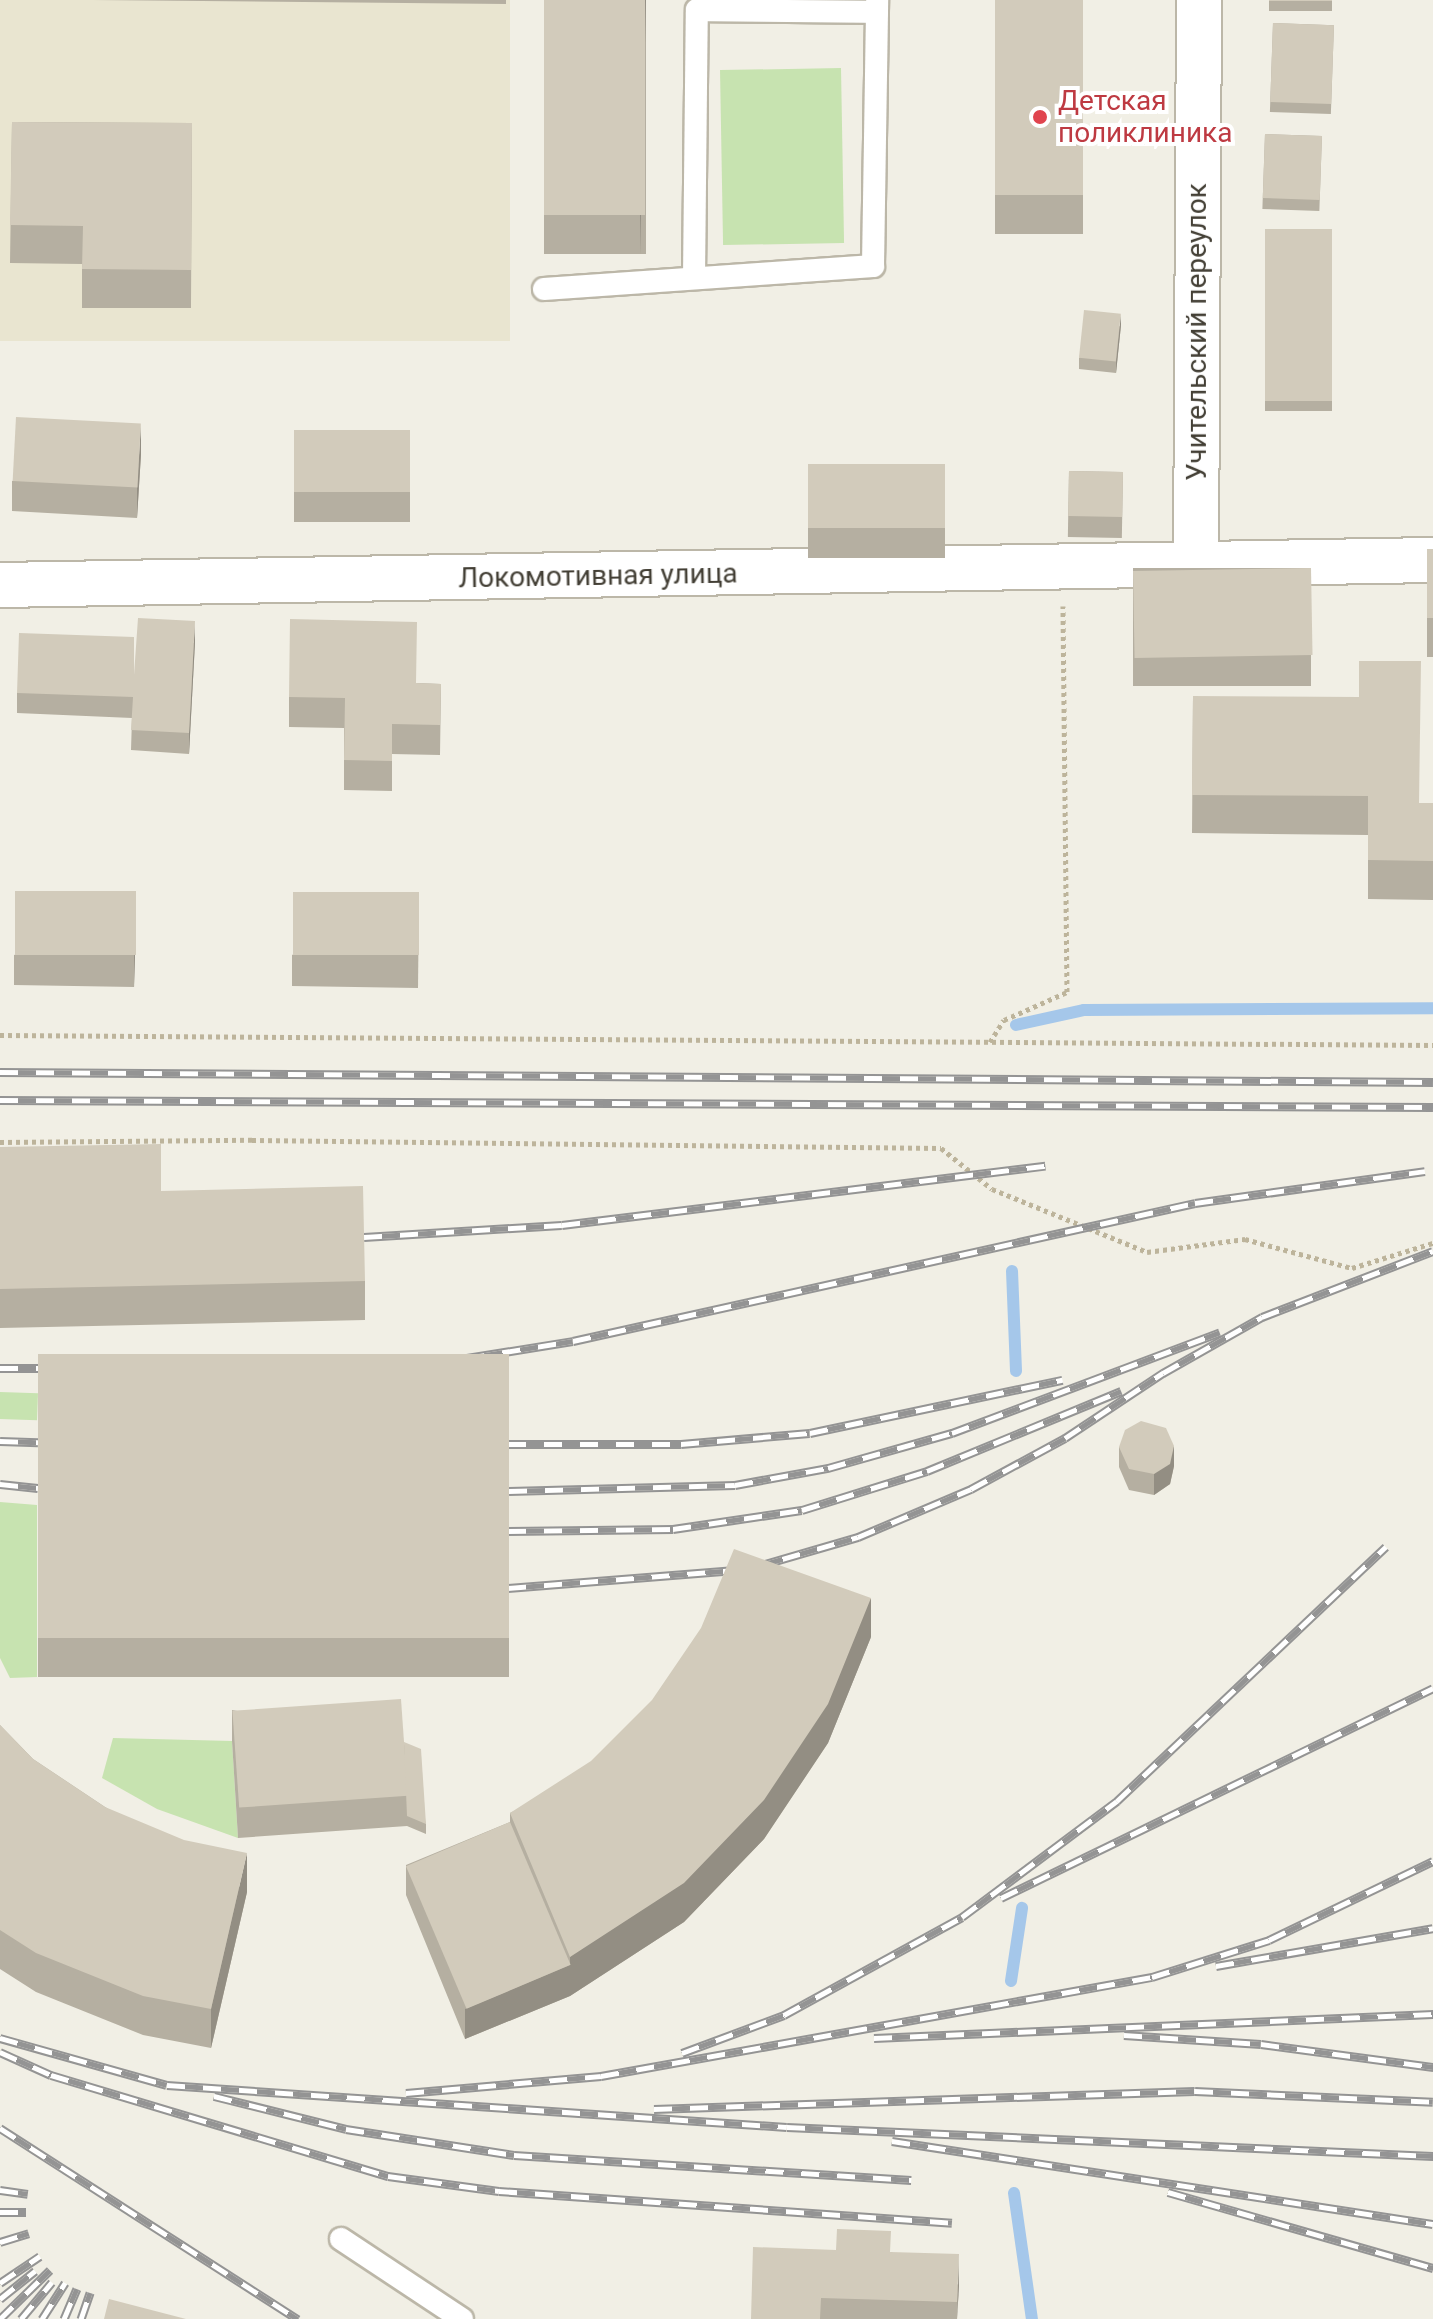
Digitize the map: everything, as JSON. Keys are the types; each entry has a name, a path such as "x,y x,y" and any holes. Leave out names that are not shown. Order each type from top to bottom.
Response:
{"street":[{"name":"Учительский переулок","path":"1196,567 1199,0"},
{"name":"Локомотивная улица","path":"0,585 1196,567 1433,560"}],"lane":[{"path":"544,289 873,266 877,6 697,10 694,278"},
{"path":"341,2239 462,2319"}],"path":[{"path":"990,1042 1004,1020 1067,992 1062,569"},
{"path":"0,1035 1433,1045"},
{"path":"0,1142 252,1140 941,1148 992,1189 1147,1252 1245,1239 1352,1268 1433,1243"}],"shaded area":[{"path":"0,0 510,0 510,341 0,341"}],"green space":[{"path":"841,68 844,243 723,245 720,70"},
{"path":"0,1392 38,1393 37,1420 0,1419"},
{"path":"0,1502 37,1505 37,1677 10,1678 0,1658"},
{"path":"113,1738 232,1741 238,1838 157,1809 102,1778"}],"building":[{"path":"544,0 645,0 645,215 544,215"},
{"name":"Детская поликлиника","path":"995,0 1083,0 1083,195 995,195"},
{"path":"1332,0 1332,1 1269,1"},
{"path":"1273,23 1334,25 1331,104 1270,102"},
{"path":"12,122 192,123 191,270 82,269 83,226 10,225"},
{"path":"1265,134 1322,136 1320,200 1263,198"},
{"path":"1265,229 1332,229 1332,401 1265,401"},
{"path":"1084,310 1121,314 1116,362 1079,358"},
{"path":"16,417 141,424 137,487 13,481"},
{"path":"294,430 410,430 410,492 294,492"},
{"path":"808,464 945,464 945,528 808,528"},
{"path":"1069,471 1123,472 1122,517 1068,516"},
{"path":"1427,549 1433,549 1433,618 1427,618"},
{"path":"1311,568 1313,655 1135,658 1133,571"},
{"path":"138,618 195,621 189,733 131,730 133,697 17,693 19,633 134,637 134,675"},
{"path":"290,619 417,622 416,683 441,684 440,725 392,724 392,761 344,760 345,698 289,697"},
{"path":"1359,661 1421,661 1419,803 1433,803 1433,861 1368,860 1368,796 1192,795 1193,696 1359,697"},
{"path":"15,891 136,891 136,955 15,955"},
{"path":"293,892 419,892 419,955 293,955"},
{"path":"161,1144 161,1191 363,1186 365,1281 0,1289 0,1147"},
{"path":"38,1354 509,1354 509,1638 38,1638"},
{"path":"1141,1421 1166,1428 1174,1446 1170,1464 1154,1474 1129,1469 1119,1447 1125,1430"},
{"path":"734,1549 871,1598 828,1704 764,1800 684,1883 570,1957 510,1813 591,1761 652,1700 701,1628"},
{"path":"401,1699 408,1796 239,1808 232,1711"},
{"path":"0,1725 33,1759 105,1807 184,1840 247,1853 211,2009 143,1996 36,1953 0,1930"},
{"path":"404,1742 421,1749 426,1824 407,1816"},
{"path":"510,1822 571,1965 467,2009 406,1866"},
{"path":"837,2229 891,2231 890,2252 959,2254 957,2302 821,2298 820,2319 751,2319 753,2247 836,2250"},
{"path":"109,2299 186,2319 104,2319"}],"waterway":[{"path":"1016,1025 1084,1010 1433,1008"},
{"path":"1012,1271 1016,1371"},
{"path":"1011,1981 1022,1908"},
{"path":"1014,2193 1032,2319"}],"railway":[{"path":"0,1072 1433,1082"},
{"path":"0,1100 1433,1107"},
{"path":"364,1237 562,1225 1045,1166"},
{"path":"467,1358 573,1341 1195,1203 1425,1171"},
{"path":"508,1588 748,1569 858,1537 971,1489 1065,1438 1163,1373 1262,1317 1433,1251"},
{"path":"509,1491 735,1485 828,1468 952,1433 1220,1332"},
{"path":"0,1368 60,1368"},
{"path":"508,1444 681,1444 810,1433 1062,1380"},
{"path":"508,1531 673,1529 802,1510 927,1471 1121,1391"},
{"path":"0,1441 38,1442"},
{"path":"0,1484 38,1488"},
{"path":"682,2053 784,2015 962,1917 1117,1801 1386,1547"},
{"path":"1001,1898 1433,1688"},
{"path":"406,2093 601,2076 1152,1977 1269,1940 1433,1861"},
{"path":"1216,1966 1433,1928"},
{"path":"874,2038 1433,2014"},
{"path":"1124,2035 1261,2044 1433,2067"},
{"path":"0,2038 167,2085 787,2127 1433,2156"},
{"path":"0,2052 51,2075 388,2176 499,2191 952,2223"},
{"path":"654,2109 1195,2091 1433,2102"},
{"path":"214,2096 346,2129 514,2155 911,2180"},
{"path":"0,2128 298,2319"},
{"path":"892,2141 1433,2224"},
{"path":"0,2190 28,2194"},
{"path":"1168,2192 1433,2268"},
{"path":"0,2212 26,2212"},
{"path":"0,2242 29,2233"},
{"path":"0,2283 40,2256"},
{"path":"0,2319 50,2270"},
{"path":"0,2299 35,2271"},
{"path":"21,2319 52,2282"},
{"path":"42,2319 65,2283"},
{"path":"64,2319 77,2289"},
{"path":"81,2319 90,2293"}],"place":[{"name":"Детская поликлиника","path":"1040,117"}]}
